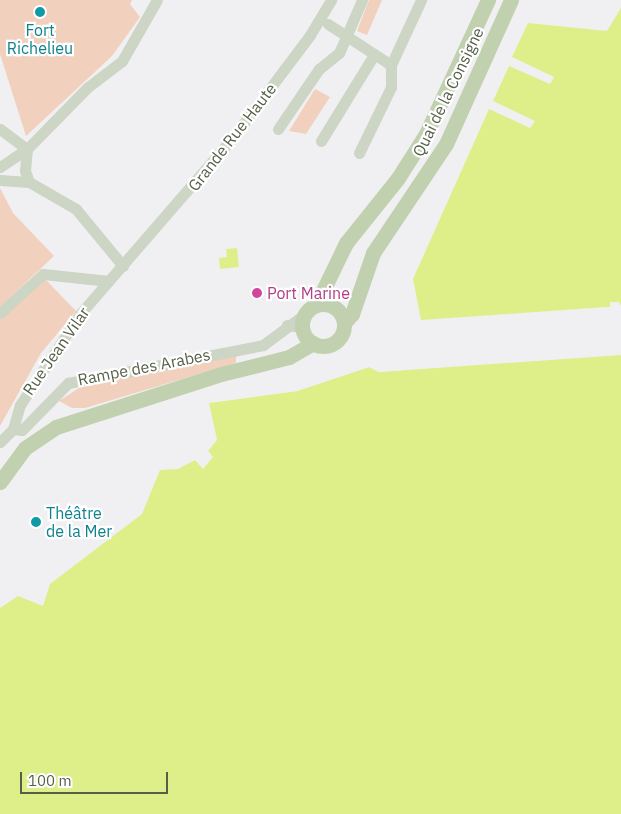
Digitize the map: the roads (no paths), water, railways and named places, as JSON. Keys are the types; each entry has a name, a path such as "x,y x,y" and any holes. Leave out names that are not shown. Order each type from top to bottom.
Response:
{"main road":[{"path":"268,361 291,347 346,244 398,178 426,134 488,0"},
{"name":"Quai de la Consigne","path":"313,343 333,343 392,221 446,144 511,0"},
{"path":"307,319 333,306 344,323"},
{"path":"0,482 25,448 56,427 268,361 289,357 313,343 307,319"}],"street":[{"path":"0,167 27,149 88,87 122,61 157,0"},
{"name":"Grande Rue Haute","path":"123,266 234,136 310,35 331,0"},
{"path":"278,129 347,37 362,0"},
{"path":"359,152 391,87 391,65 421,0"},
{"path":"328,24 391,65"},
{"path":"321,141 374,55"},
{"path":"0,129 27,149"},
{"path":"27,149 25,171 29,182"},
{"path":"0,180 29,182 76,210 123,266"},
{"name":"Rue Jean Vilar","path":"0,442 12,429 14,416 49,356 123,266"},
{"path":"0,313 43,274 110,280"},
{"name":"Rampe des Arabes","path":"12,429 22,430 58,389 74,381 263,345 286,325 307,319"}],"place":[{"name":"Fort Richelieu","path":"40,12"},
{"name":"Port Marine","path":"257,293"},
{"name":"Théâtre de la Mer","path":"36,522"}]}
